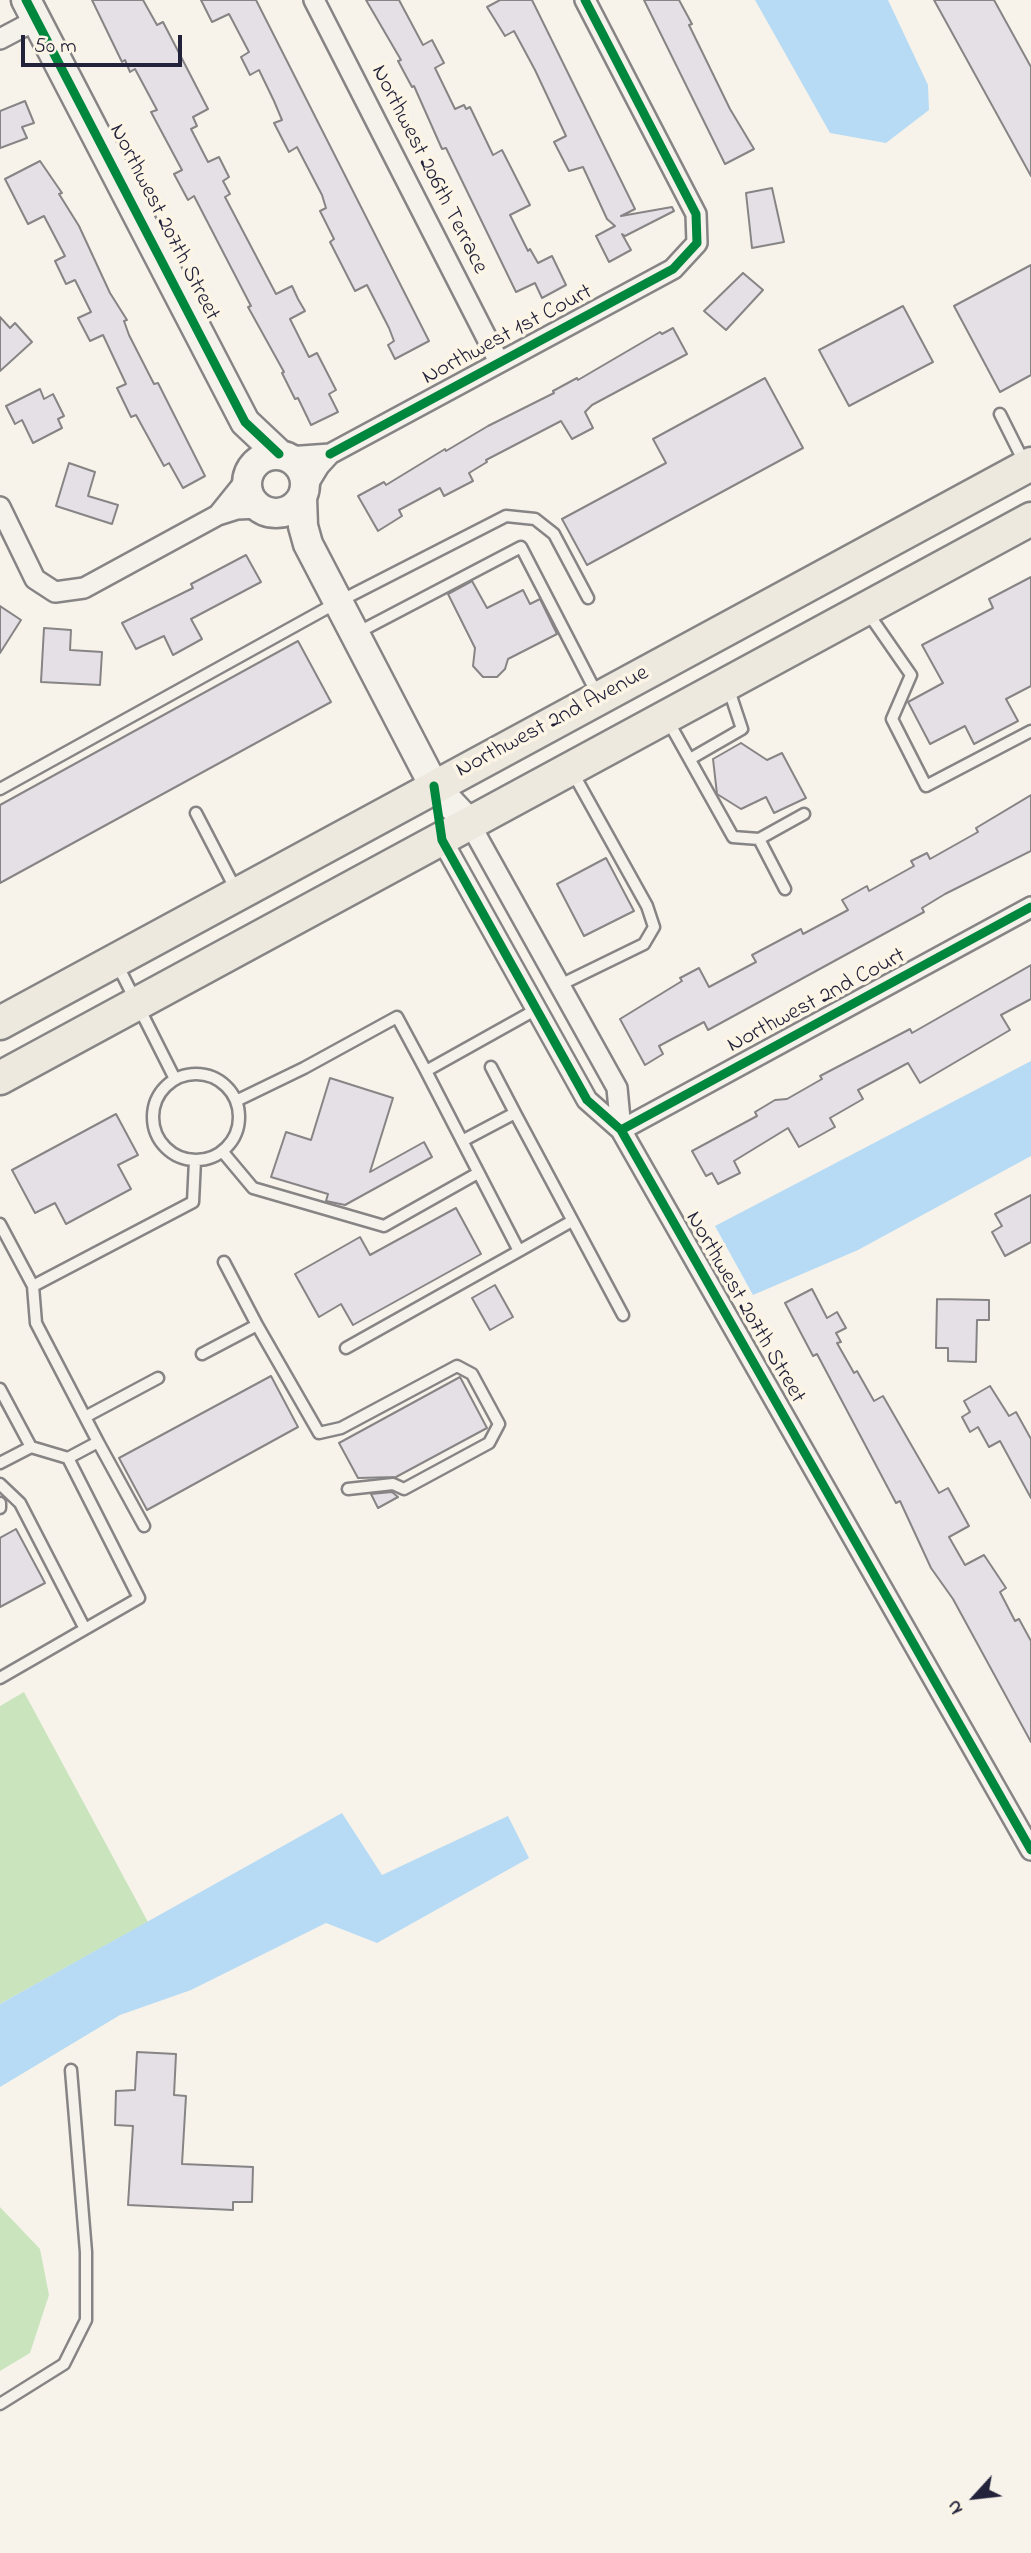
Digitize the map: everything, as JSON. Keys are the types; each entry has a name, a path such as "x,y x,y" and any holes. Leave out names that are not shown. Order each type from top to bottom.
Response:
{"main road":[{"name":"Northwest 2nd Avenue","path":"0,1023 1029,465"},
{"path":"0,1078 1031,519"}],"street":[{"name":"Northwest 206th Terrace","path":"314,0 499,362"},
{"name":"Northwest 1st Court","path":"284,455 330,454 673,269 697,243 696,214 585,0"},
{"path":"0,39 31,10"},
{"name":"Northwest 207th Street","path":"31,10 245,422 284,455"},
{"name":"Northwest 207th Street","path":"245,422 249,475"},
{"name":"Northwest 1st Court","path":"304,494 330,454"},
{"path":"0,507 35,579 55,592 84,588 218,515 237,509 288,511 304,494 302,470 284,455 260,458 218,515"},
{"path":"249,475 248,493 264,510"},
{"name":"Northwest 207th Street","path":"304,494 303,526 308,544 434,786 470,824 617,1087 621,1130"},
{"name":"Northwest 207th Street","path":"264,510 283,521 308,544"},
{"name":"Northwest 207th Street","path":"434,786 442,840 587,1100 621,1130 1031,1850"},
{"name":"Northwest 2nd Court","path":"621,1130 1031,907"}],"lane":[{"path":"1000,414 1029,465"},
{"path":"0,789 338,603 506,516 535,519 554,534 588,597"},
{"path":"355,634 520,547 599,699"},
{"path":"866,609 911,675 892,719 926,786 1031,731"},
{"path":"690,759 742,729 727,685"},
{"path":"667,718 733,836 758,839 804,814"},
{"path":"559,985 644,944 654,928 647,905 572,770"},
{"path":"196,813 238,894"},
{"path":"758,839 785,889"},
{"path":"115,960 175,1079"},
{"path":"426,1071 537,1009"},
{"path":"236,1101 304,1069 397,1017 519,1251"},
{"path":"491,1067 623,1315"},
{"path":"192,1073 206,1074 230,1089 236,1101 237,1129 222,1152 210,1158 195,1160 180,1157 167,1150 158,1138 153,1124 153,1109 158,1095 175,1079 192,1073"},
{"path":"462,1141 515,1113"},
{"path":"222,1152 253,1188 384,1226 478,1173"},
{"path":"33,1286 193,1202 195,1160"},
{"path":"345,1348 572,1221"},
{"path":"0,1224 33,1286 36,1323 144,1526"},
{"path":"224,1262 319,1433 341,1428 457,1366 472,1374 499,1424 489,1443 404,1489 393,1484 348,1489"},
{"path":"202,1354 257,1325"},
{"path":"85,1417 158,1378"},
{"path":"0,1389 31,1447"},
{"path":"0,1462 31,1447 68,1458 98,1442"},
{"path":"0,1678 139,1598 68,1458"},
{"path":"0,1484 20,1503 85,1629"},
{"path":"0,2404 64,2364 86,2320 86,2252 71,2070"}],"green space":[{"path":"24,1692 148,1922 0,2004 0,1706"},
{"path":"0,2207 40,2249 49,2295 30,2353 0,2371"}],"water":[{"path":"755,0 888,0 928,85 929,110 886,143 830,133"},
{"path":"1031,1061 1031,1156 858,1250 753,1295 715,1226"},
{"path":"342,1813 382,1875 508,1816 529,1858 377,1943 326,1923 191,1990 120,2015 0,2087 0,2004"}],"building":[{"path":"92,0 143,0 157,25 163,22 208,109 193,117 197,126 191,129 208,162 219,157 229,177 223,181 230,194 225,197 276,294 292,286 305,311 290,319 309,357 317,353 336,390 329,394 338,412 311,425 298,398 295,399 282,373 284,372 248,307 251,306 194,196 188,200 174,174 182,170 151,112 157,110 135,69 130,72 125,60 122,62"},
{"path":"201,0 256,0 429,341 395,359 388,345 394,341 389,328 367,285 355,291 330,242 334,239 320,211 326,208 322,195 297,147 289,152 274,123 282,120 259,70 250,75 241,57 249,52 229,14 212,22"},
{"path":"366,0 399,0 423,45 432,40 444,63 435,68 455,109 464,105 466,109 470,107 493,155 502,150 530,205 510,215 528,251 530,249 538,263 552,256 566,285 542,298 535,283 516,292 446,148 442,149 414,86 412,87 398,61 401,60"},
{"path":"500,0 532,0 635,209 621,216 672,207 674,211 625,236 622,234 631,250 609,262 596,236 615,226 607,219 583,167 569,171 554,142 566,136 535,70 514,31 505,36 487,7"},
{"path":"644,0 679,0 730,109 754,149 725,164"},
{"path":"934,0 994,0 1031,67 1031,176"},
{"path":"25,101 34,123 22,127 27,138 0,148 0,111"},
{"path":"40,161 62,193 59,194 79,226 110,293 127,320 124,321 129,335 154,384 158,383 205,476 183,488 169,463 164,466 136,415 131,417 117,388 126,384 103,335 90,341 78,318 91,312 75,280 66,284 55,261 65,256 44,216 28,224 5,179"},
{"path":"772,188 784,242 752,248 746,193"},
{"path":"1031,265 1031,375 1000,392 954,306"},
{"path":"743,273 763,290 726,330 704,311"},
{"path":"903,306 933,362 849,406 819,350"},
{"path":"0,317 10,328 15,323 32,342 0,371"},
{"path":"673,328 687,354 592,405 585,412 593,428 572,439 561,421 486,460 487,462 469,473 473,481 444,496 440,488 399,510 402,516 378,531 358,496 384,482 386,485 445,449 446,451 488,426 554,393 553,391 577,378 578,380 660,332 662,334"},
{"path":"765,378 803,448 587,565 562,519 666,463 653,439"},
{"path":"40,389 44,399 53,394 64,416 58,419 62,428 33,443 22,420 15,424 6,406"},
{"path":"69,463 95,472 88,496 118,505 112,524 56,506"},
{"path":"246,555 261,582 191,619 202,639 173,655 164,636 136,649 122,623 193,588 191,584"},
{"path":"1031,577 1031,686 1006,699 1018,721 974,744 965,726 930,744 908,702 943,683 922,645 993,608 989,599"},
{"path":"472,581 487,608 523,590 530,604 540,599 557,634 508,659 505,669 497,677 483,677 473,666 475,648 448,594"},
{"path":"0,606 21,620 0,653"},
{"path":"44,628 71,630 70,650 102,652 100,685 41,682"},
{"path":"298,641 331,702 0,883 0,805"},
{"path":"741,743 767,760 782,753 806,798 774,813 766,797 741,809 717,794 713,759"},
{"path":"1031,795 1031,851 945,894 922,908 924,912 708,1030 704,1022 659,1046 663,1054 645,1065 620,1019 699,968 709,987 756,962 752,955 801,929 803,934 848,910 842,900 867,886 869,891 914,866 911,861 927,853 930,859 978,832 976,828"},
{"path":"606,858 634,911 584,936 557,884"},
{"path":"1031,965 1031,999 1001,1015 1010,1030 920,1083 908,1063 858,1090 863,1099 830,1118 835,1127 799,1147 788,1128 734,1161 740,1173 718,1184 712,1173 706,1176 692,1151 757,1116 755,1112 775,1100 787,1099 822,1079 820,1076 910,1029 912,1033"},
{"path":"330,1078 393,1098 370,1172 424,1142 432,1157 345,1205 326,1201 328,1194 271,1177 286,1132 311,1140"},
{"path":"116,1114 138,1155 118,1165 131,1189 66,1224 55,1203 35,1213 12,1170"},
{"path":"1031,1195 1031,1242 1005,1256 992,1232 1002,1226 995,1214"},
{"path":"456,1208 481,1254 353,1325 341,1304 319,1317 295,1274 360,1237 370,1255"},
{"path":"495,1285 513,1317 490,1330 472,1298"},
{"path":"812,1289 827,1318 837,1312 846,1328 836,1333 841,1342 837,1343 854,1373 857,1371 874,1401 883,1396 939,1493 948,1488 969,1526 949,1537 965,1565 984,1555 1006,1588 1000,1592 1015,1621 1019,1619 1031,1641 1031,1742 953,1599 931,1568 900,1501 896,1503 817,1354 813,1356 785,1303"},
{"path":"937,1299 989,1300 989,1320 977,1320 976,1362 948,1361 948,1348 936,1348"},
{"path":"271,1376 298,1427 147,1510 119,1458"},
{"path":"460,1377 487,1428 396,1477 358,1478 339,1443"},
{"path":"990,1386 1009,1416 1016,1412 1031,1439 1031,1498 1000,1441 989,1447 978,1427 970,1432 962,1417 970,1412 964,1401"},
{"path":"392,1492 398,1497 378,1508 371,1494"},
{"path":"16,1529 45,1583 0,1607 0,1538"},
{"path":"137,2052 176,2054 174,2095 186,2096 182,2164 253,2167 252,2202 233,2202 233,2210 128,2205 133,2126 115,2125 116,2091 135,2090"}],"cycle path":[{"path":"26,0 245,422 279,454"},
{"path":"330,454 673,269 697,243 696,214 585,0"},
{"path":"434,786 442,840 587,1100 621,1130 1031,1850"},
{"path":"621,1130 1031,907"}]}
